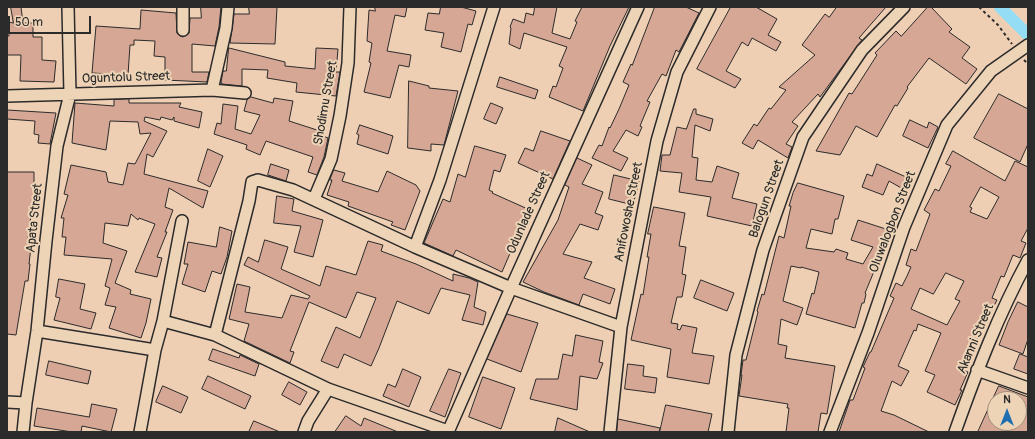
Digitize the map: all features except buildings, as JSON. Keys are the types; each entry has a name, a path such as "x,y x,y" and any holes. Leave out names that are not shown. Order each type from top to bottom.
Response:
{"street":[{"name":"Apata Street","path":"23,432 37,331 57,146 70,94 68,7"},
{"path":"183,7 183,30"},
{"path":"212,90 226,28 228,7"},
{"name":"Shodimu Street","path":"314,200 331,159 340,116 348,63 350,7"},
{"path":"415,247 440,180 494,7"},
{"name":"Odunlade Street","path":"448,432 511,288 638,7"},
{"name":"Anifowoshe Street","path":"610,432 621,327 657,141 677,72 710,7"},
{"name":"Balogun Street","path":"728,432 736,355 763,250 803,137 862,50 904,7"},
{"name":"Oluwalogbon Street","path":"830,432 868,333 904,227 947,125 991,71 1023,49"},
{"name":"Oguntolu Street","path":"7,96 212,90 245,93"},
{"path":"215,335 247,208 252,182 258,180 293,190 415,247 511,288 621,327"},
{"path":"140,432 155,350 163,321 182,221"},
{"name":"Akanni Street","path":"955,432 977,370 1014,286 1028,260"},
{"path":"163,321 215,335 328,389 448,432"},
{"path":"37,331 155,350"},
{"path":"977,370 1028,388"},
{"path":"304,432 308,421 328,389"},
{"path":"7,402 26,402"}],"path":[{"path":"980,7 1023,49 1028,64"}],"waterway":[{"path":"1000,7 1028,35"}]}
